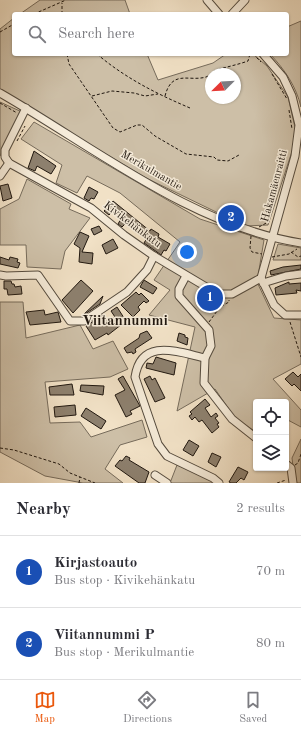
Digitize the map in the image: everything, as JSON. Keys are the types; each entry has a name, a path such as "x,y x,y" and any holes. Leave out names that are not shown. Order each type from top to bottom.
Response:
{"street":[{"path":"207,0 217,12"},
{"path":"234,12 245,0"},
{"name":"Hakamäenraitti","path":"265,56 283,77 292,96 299,125 295,156 272,239"},
{"name":"Merikulmantie","path":"0,93 131,173 221,221 272,239 301,246"},
{"path":"0,176 9,163 5,157 5,150 26,108"},
{"name":"Kivikehänkatu","path":"9,163 91,208 124,235 154,256 218,294 232,294 262,280"},
{"path":"272,239 262,280 274,305 285,315 301,315"},
{"path":"0,275 38,275 70,321 80,322 84,321 127,292 147,270 154,256"},
{"path":"262,280 301,274"},
{"path":"186,276 179,289 179,296 209,330 211,346 205,358 204,383 232,419 253,436"},
{"path":"205,358 163,349 152,351 143,357 136,367 135,377 158,444 167,456 217,483"},
{"path":"289,469 293,480"},
{"path":"155,475 167,483"}],"path":[{"path":"39,12 66,0"},
{"path":"62,2 62,12"},
{"path":"0,32 12,25"},
{"path":"67,56 69,64 113,128 120,132 137,125 142,125 155,136 186,154 214,157 217,160 228,161 239,155"},
{"path":"100,56 117,71 158,94 190,108"},
{"path":"165,97 167,90 174,81 184,77 206,76 214,71 248,61 249,56"},
{"path":"255,56 263,63"},
{"path":"272,74 287,101"},
{"path":"92,96 112,92 134,93 145,96 158,94"},
{"path":"0,103 22,117"},
{"path":"288,107 292,134"},
{"path":"15,145 25,126"},
{"path":"264,255 252,252 250,248 252,232 253,227 264,225 270,221"},
{"path":"271,257 291,252 301,246"},
{"path":"291,252 298,257 301,256"},
{"path":"206,327 220,307 229,302 229,298"},
{"path":"285,315 290,322 301,357"},
{"path":"0,448 14,450 59,464 70,473 95,483"},
{"path":"289,466 298,463 301,454"},
{"path":"79,483 80,477"},
{"path":"277,483 293,480"}],"shaded area":[{"path":"40,0 125,0 129,12 23,12"},
{"path":"12,20 12,56 148,56 158,80 213,63 223,56 255,56 267,66 288,97 297,136 268,225 245,226 146,178 0,91 0,29"},
{"path":"301,21 301,107 296,92 289,79 272,56 289,56 289,26"},
{"path":"0,102 22,112 0,156"},
{"path":"34,122 200,219 264,240 257,282 274,318 301,320 301,364 273,379 301,410 301,427 289,421 289,399 253,399 253,430 235,418 215,389 177,411 195,327 149,315 170,290 154,280 180,242 120,193 87,176 77,193 56,183 62,165 21,139"},
{"path":"27,179 71,204 69,209 90,218 65,251 61,269 27,267 26,245 0,245 0,209 19,199"},
{"path":"278,244 301,248 301,260 273,260"},
{"path":"0,302 23,302 26,338 80,325 93,349 113,341 128,369 110,377 45,382 50,423 80,422 91,437 142,420 147,437 120,445 105,469 123,483 83,483 45,476 0,452"},
{"path":"301,439 301,483 295,483 292,458"},
{"path":"177,465 223,483 170,483"}],"building":[{"path":"34,151 56,166 51,174 37,166 35,171 28,168"},
{"path":"8,184 12,198 3,201 0,186"},
{"path":"89,187 98,192 94,199 91,198 89,201 84,198"},
{"path":"113,201 150,231 151,229 159,234 158,237 170,244 166,251 164,250 161,255 144,243 147,238 140,232 139,234 127,222 122,227 118,224 122,217 115,212 112,212 109,215 104,211"},
{"path":"99,226 102,231 94,235 91,229"},
{"path":"80,232 89,236 82,252 93,253 92,264 79,262 80,248 74,244"},
{"path":"113,239 118,248 106,254 102,245"},
{"path":"0,257 9,260 10,257 18,259 17,262 20,263 18,268 0,264"},
{"path":"301,265 301,269 271,275 270,271 283,267"},
{"path":"81,280 93,291 73,313 62,300"},
{"path":"144,280 157,288 153,294 140,287"},
{"path":"4,281 11,281 15,287 21,286 22,294 8,295 7,289 4,289"},
{"path":"289,282 289,284 301,283 301,291 296,290 297,293 276,295 275,288"},
{"path":"136,292 139,295 141,293 149,301 146,303 144,301 138,307 140,310 133,317 121,305"},
{"path":"103,296 100,304 82,316"},
{"path":"117,307 126,321 108,335 107,333 95,340 86,326 103,315 108,323 115,317 111,311"},
{"path":"44,310 45,315 58,312 61,322 30,325 26,312"},
{"path":"147,331 152,338 135,349 136,352 133,354 132,352 127,353 124,348 139,338 140,334"},
{"path":"179,333 188,338 187,345 177,341"},
{"path":"156,357 176,363 174,375 146,368 147,363 153,364"},
{"path":"293,372 298,377 301,374 301,391 294,384 292,386 285,379"},
{"path":"123,376 140,406 130,411 132,414 126,417 115,395 125,390 118,379"},
{"path":"150,376 152,380 155,378 165,398 155,402 144,379"},
{"path":"72,384 74,395 50,395 49,387"},
{"path":"81,385 104,386 103,395 80,391"},
{"path":"205,399 210,405 205,408 211,417 216,413 218,416 215,418 219,423 217,424 219,427 212,433 202,420 199,422 195,417 192,420 189,416 192,414 190,412"},
{"path":"75,405 76,415 55,417 54,407"},
{"path":"86,408 106,421 101,429 81,416"},
{"path":"189,440 199,446 193,456 183,450"},
{"path":"212,453 221,457 216,467 208,462"},
{"path":"126,456 130,458 129,460 149,472 145,483 139,483 115,466"},
{"path":"238,467 248,472 244,480 241,478 236,483 229,482"}],"place":[{"name":"Viitannummi P","path":"231,218"},
{"name":"Kirjastoauto","path":"210,298"}],"district":[{"name":"Viitannummi","path":"125,321"}]}
